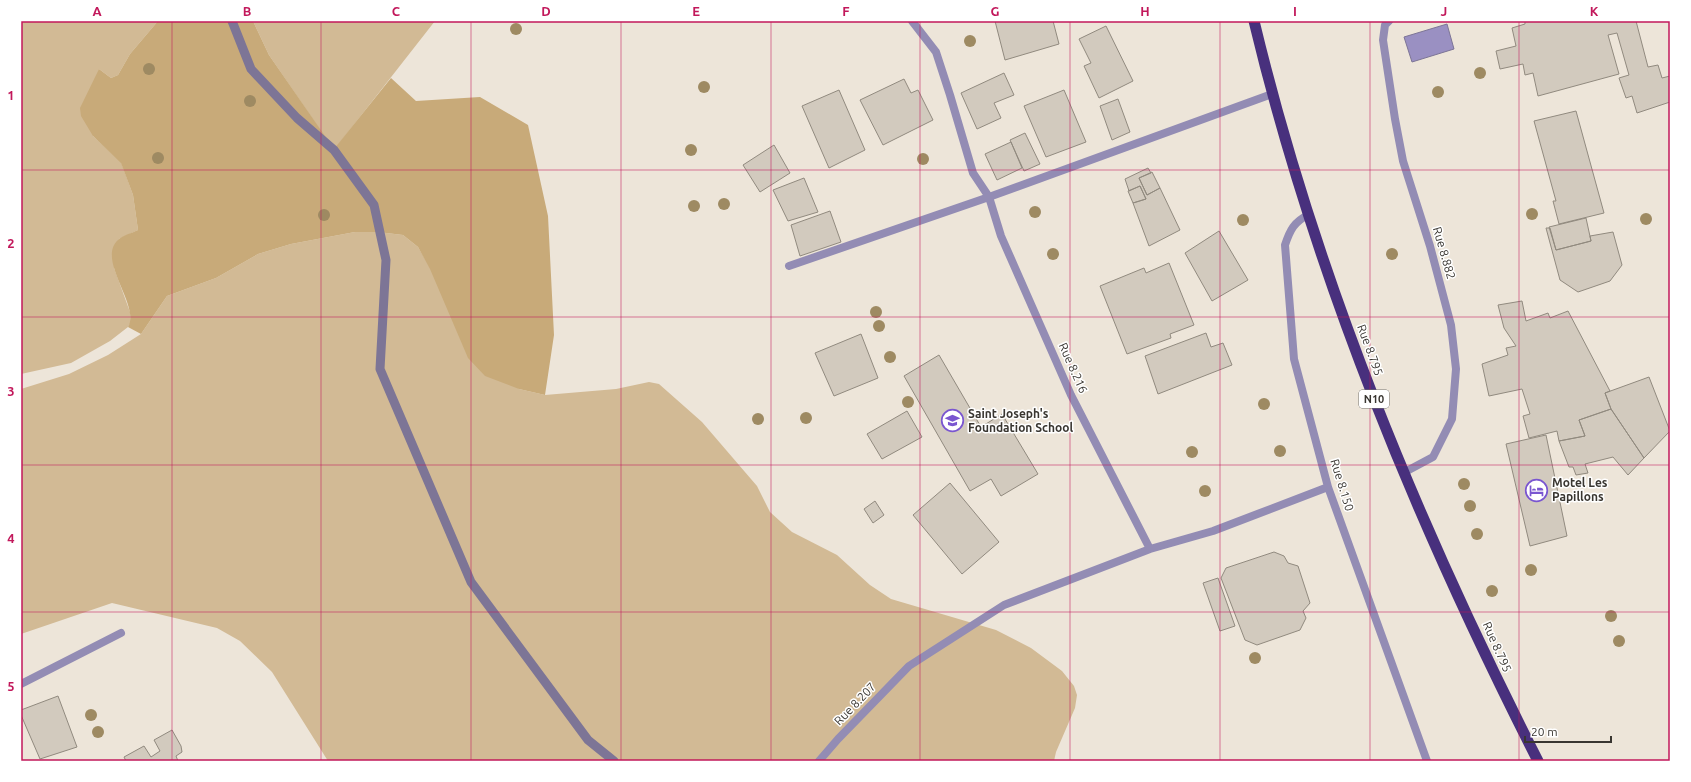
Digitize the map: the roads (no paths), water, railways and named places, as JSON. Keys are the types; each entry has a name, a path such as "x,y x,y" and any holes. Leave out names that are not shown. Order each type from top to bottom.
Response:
{"highway":[{"name":"Rue 8.795","path":"1254,21 1272,94 1308,215 1356,352 1403,473 1502,689 1538,761"}],"street":[{"name":"Rue 8.216","path":"912,21 936,52 973,173 989,197 1001,236 1071,395 1150,549"},
{"name":"Rue 8.882","path":"1389,21 1385,25 1383,40 1395,119 1404,161 1430,246 1451,325 1456,369 1452,420 1433,457 1403,473"},
{"path":"789,266 989,197 1272,94"},
{"name":"Rue 8.150","path":"1308,215 1298,220 1290,231 1285,245 1294,359 1328,487 1427,761"},
{"path":"1150,549 1213,531 1328,487"},
{"name":"Rue 8.207","path":"819,761 838,739 910,666 1004,605 1150,549"},
{"path":"21,684 121,633"}],"waterway":[{"path":"232,21 251,69 297,118 334,150 374,205 386,260 380,369 471,582 588,740 614,761"}],"place":[{"name":"Saint Joseph's Foundation School","path":"953,421"},
{"name":"Motel Les Papillons","path":"1537,490"}]}
